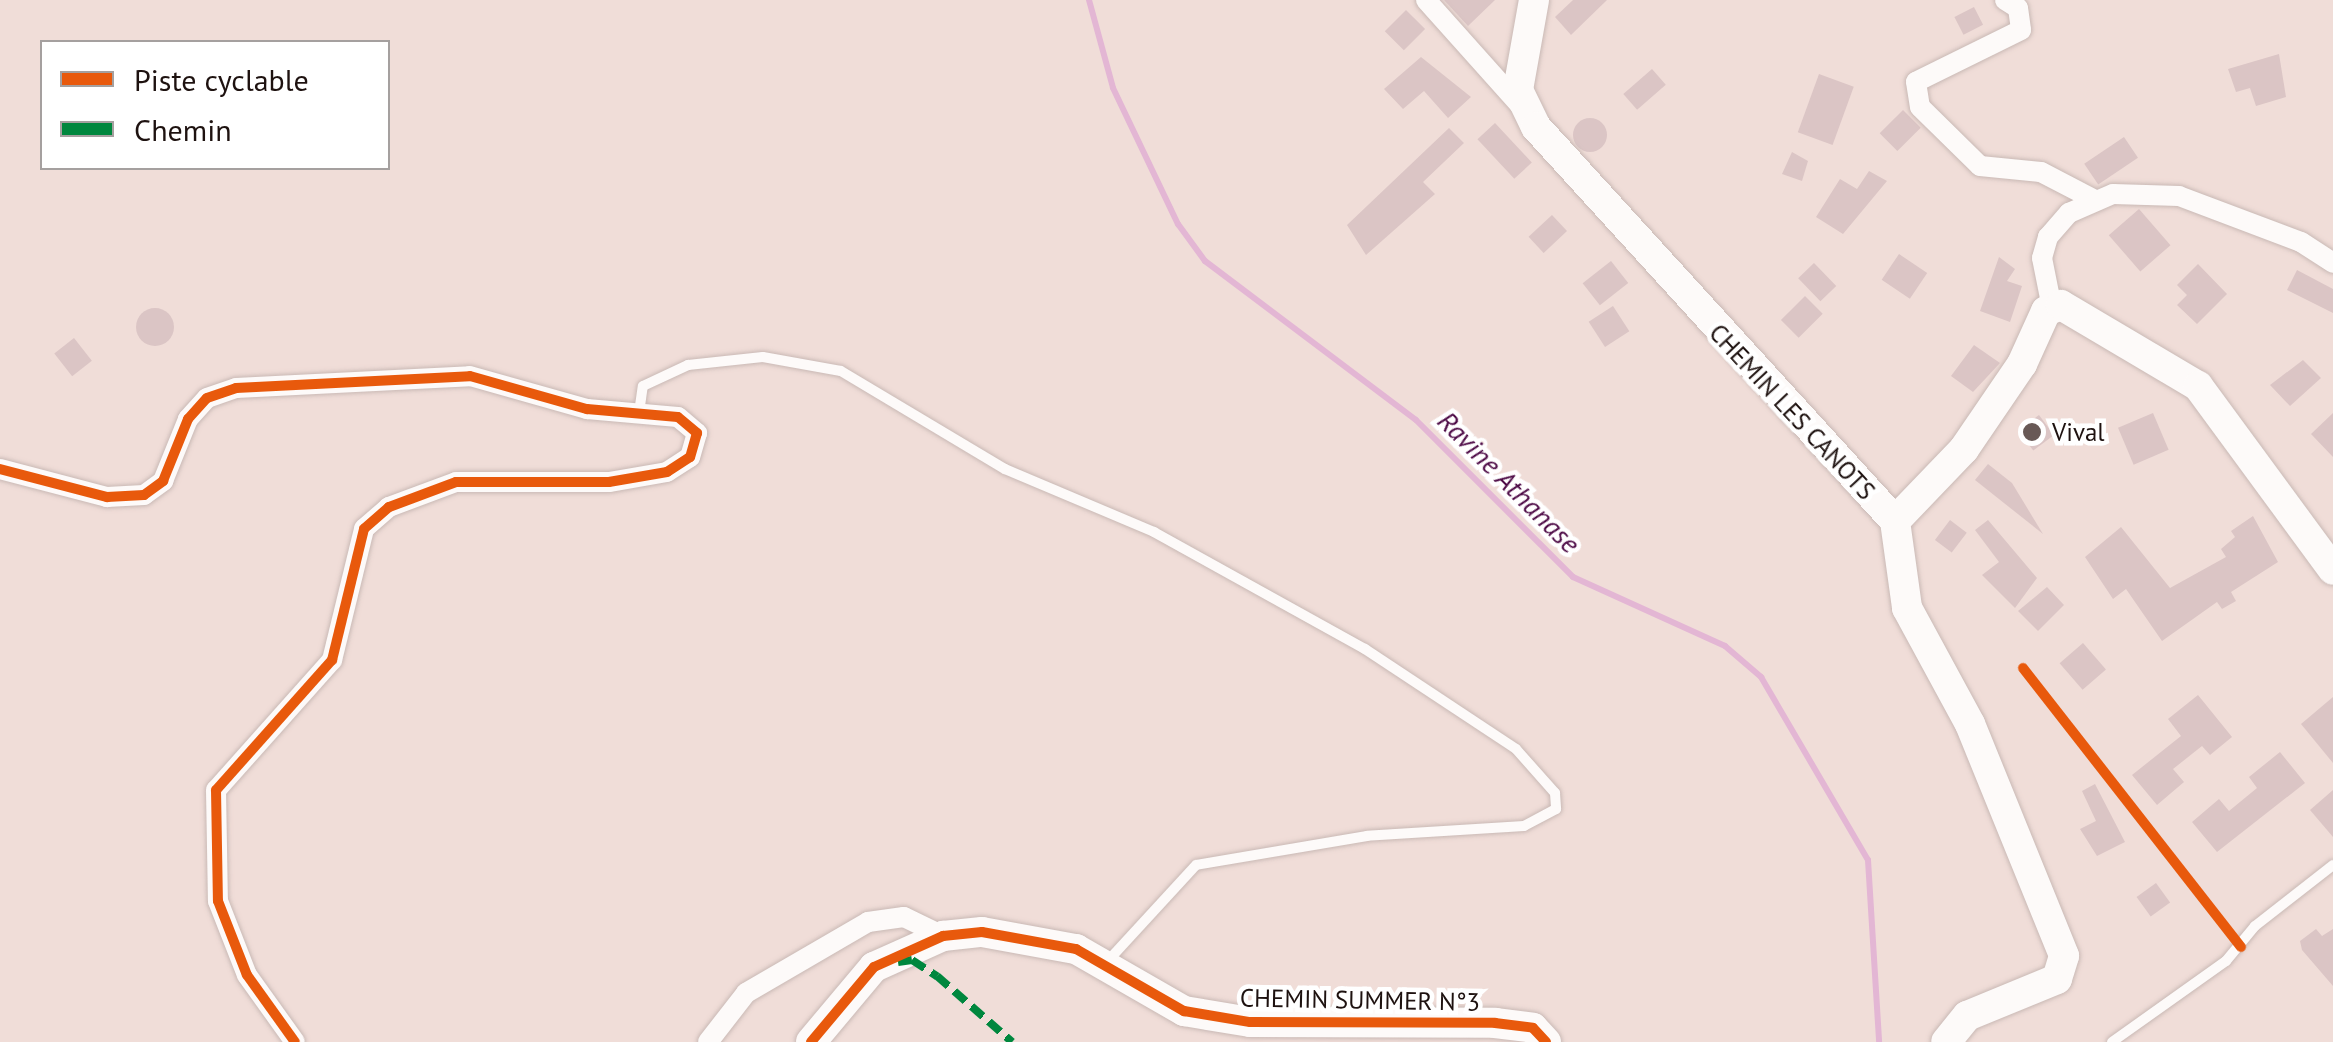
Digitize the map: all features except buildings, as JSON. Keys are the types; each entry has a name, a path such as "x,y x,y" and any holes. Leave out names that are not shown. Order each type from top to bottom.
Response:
{"street":[{"path":"1426,0 1525,110"},
{"path":"1525,110 1518,69 1534,0"},
{"path":"2005,0 2018,8 2021,30 1916,82 1920,107 1980,166 2041,172 2095,200"},
{"name":"CHEMIN LES CANOTS","path":"1525,110 1810,436 1895,522 1964,449 2052,308"},
{"path":"2333,263 2301,242 2180,196 2146,190 2095,200 2048,238 2042,258 2052,308 2079,311 2198,386 2333,570"},
{"path":"0,469 107,497 144,495 163,481 188,419 207,398 236,388 470,376 587,409 678,417 697,433 690,458 667,472 608,482 456,482 388,507 364,529 352,556 332,660 216,790 218,901 248,975 295,1042"},
{"path":"1895,522 1907,608 1970,724 2064,956 2057,978 1967,1016 1946,1042"},
{"path":"708,1042 746,993 868,922 904,917 943,936"},
{"name":"CHEMIN SUMMER N°3","path":"810,1042 874,966 943,936 1030,938 1106,963 1184,1011 1250,1022 1495,1023 1533,1028 1546,1042"}],"lane":[{"path":"640,413 643,386 688,366 763,356 841,371 1005,470 1154,532 1365,649 1516,750 1555,793 1556,809 1524,826 1367,836 1196,865 1106,963"},
{"path":"2112,1042 2226,961 2255,926 2333,865"}],"waterway":[{"name":"Ravine Athanase","path":"1089,0 1113,88 1178,224 1205,261 1416,420 1573,577 1725,646 1761,677 1868,860 1879,1042"}],"marked path":[{"path":"898,962 912,960 937,976 1012,1042"}],"cycle path":[{"path":"0,469 107,497 144,495 163,481 188,419 207,398 236,388 470,376 587,409 678,417 697,433 690,457 667,472 609,482 456,482 389,507 364,529 332,660 216,790 218,901 247,975 295,1042"},
{"path":"2023,668 2241,947"},
{"path":"811,1042 874,967 943,936 982,932 1076,949 1184,1011 1250,1022 1495,1023 1533,1028 1546,1042"}],"place":[{"name":"Vival","path":"2032,432"}]}
